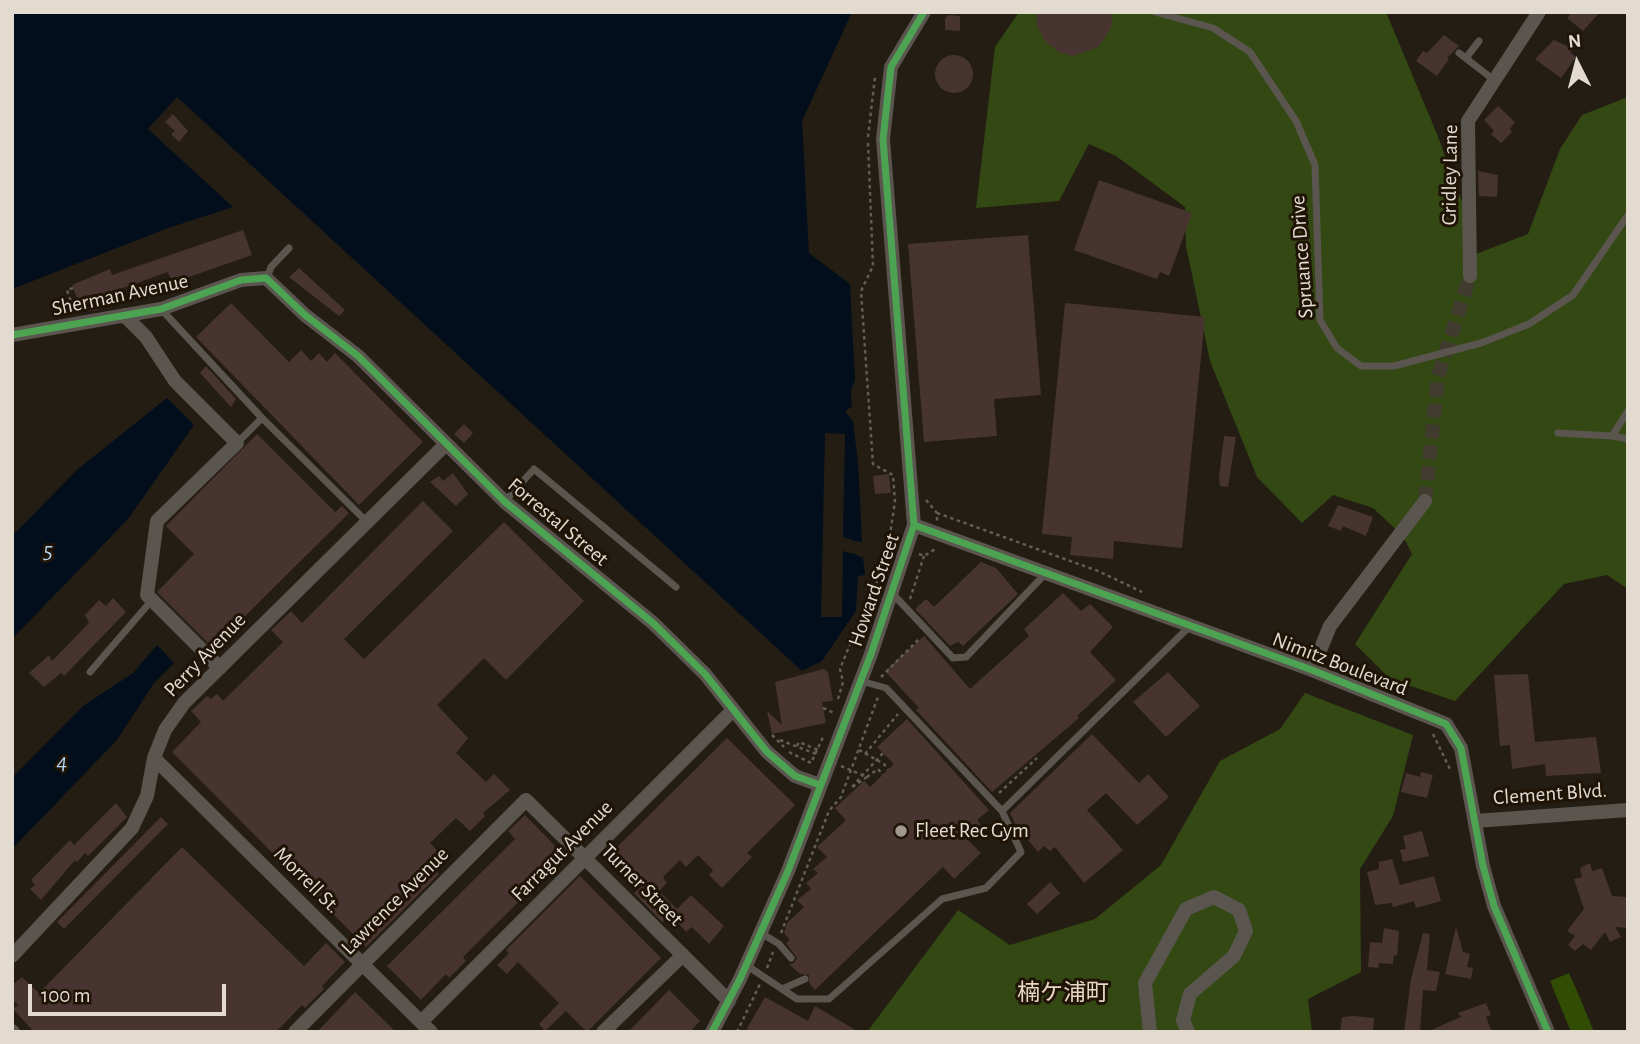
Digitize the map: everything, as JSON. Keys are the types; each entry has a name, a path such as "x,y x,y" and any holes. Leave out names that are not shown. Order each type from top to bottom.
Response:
{"street":[{"name":"Howard Street","path":"712,1032 760,933 820,785 892,593 914,525 883,139 891,67 924,12"},
{"name":"Gridley Lane","path":"1470,275 1468,121 1539,12"},
{"name":"Sherman Avenue","path":"12,335 161,309 241,280 270,280"},
{"name":"Forrestal Street","path":"270,280 305,315 358,356 505,502 653,623 716,682 733,710 776,760 795,776 820,785"},
{"path":"124,315 146,337 175,381 237,443 157,521 147,595 220,668"},
{"name":"Perry Avenue","path":"12,956 132,828 147,796 154,758 165,730 184,703 446,445"},
{"path":"1312,670 1330,626 1425,501"},
{"name":"Nimitz Boulevard","path":"914,525 1312,670 1446,724 1461,748 1494,906 1548,1032"},
{"name":"Farragut Avenue","path":"426,1027 585,858 733,710"},
{"name":"Morrell St.","path":"154,758 426,1027"},
{"name":"Turner Street","path":"526,800 729,1001"},
{"name":"Lawrence Avenue","path":"295,1032 526,800"},
{"name":"Clement Blvd.","path":"1475,821 1628,810"},
{"path":"1150,1032 1145,983 1186,909 1214,897 1239,910 1246,931 1234,956 1190,993 1183,1020 1188,1032"},
{"path":"603,1032 683,955"}],"lane":[{"name":"Spruance Drive","path":"1155,12 1213,28 1250,52 1296,121 1315,165 1320,320 1337,348 1361,366 1394,366 1481,343 1530,324 1573,295 1628,215"},
{"path":"1479,41 1462,55 1495,81"},
{"path":"270,280 271,267 289,248"},
{"path":"161,309 262,418 367,523"},
{"path":"1612,436 1628,411"},
{"path":"237,443 262,418"},
{"path":"1558,433 1628,439"},
{"path":"505,502 534,469 676,587"},
{"path":"892,593 953,658 966,657 1046,573"},
{"path":"90,672 153,600"},
{"path":"1002,811 1190,626"},
{"path":"746,965 797,999 829,999 942,899 986,887 1021,852 1002,811 886,688 860,681"},
{"path":"760,933 779,944 791,958"},
{"path":"782,989 805,979"}],"path":[{"path":"823,708 834,713 843,682 841,669 853,637 861,631 888,547 895,502 893,475 873,464 861,291 873,266 868,128 875,76"},
{"path":"73,288 67,290 76,315 80,315"},
{"path":"937,513 1098,571 1148,594"},
{"path":"888,547 900,550"},
{"path":"937,551 947,551"},
{"path":"909,602 924,556 912,553"},
{"path":"780,935 829,811 841,797 878,700 881,675 920,639"},
{"path":"881,675 890,685"},
{"path":"865,754 901,711 896,706"},
{"path":"777,739 786,750 811,763 828,725"},
{"path":"1432,730 1454,776"},
{"path":"797,746 799,742 818,750"},
{"path":"859,750 888,770"},
{"path":"867,777 851,788 883,752"},
{"path":"995,796 1037,758"},
{"path":"849,776 858,780"},
{"path":"737,1032 752,1004 777,943"}],"green space":[{"path":"1019,12 1386,12 1437,134 1463,204 1476,254 1528,234 1560,149 1582,115 1628,97 1628,589 1607,575 1564,584 1455,701 1390,679 1355,644 1412,554 1403,536 1373,508 1333,495 1302,523 1257,477 1210,361 1186,246 1185,207 1116,156 1089,144 1059,201 976,208 995,47"},
{"path":"1305,693 1413,735 1393,816 1360,869 1361,972 1308,999 1312,1032 867,1032 958,910 1010,945 1095,919 1161,865 1220,761 1280,729"},
{"path":"1569,973 1594,1032 1571,1032 1550,981"}],"water":[{"path":"12,12 852,12 802,121 809,253 850,284 855,380 851,391 852,406 845,412 853,421 858,464 862,542 856,541 853,553 863,558 865,575 858,576 856,611 822,661 802,671 783,656 177,98 148,129 233,207 168,228 12,289"},
{"name":"5","path":"167,398 194,425 128,519 12,639 12,536 78,469"},
{"name":"4","path":"157,645 174,663 154,683 117,740 12,849 12,778 83,706 133,673"}],"pier":[{"path":"177,97 802,671 798,673 780,658 177,102 153,128 236,204 236,209 148,129"},
{"path":"825,433 845,434 843,537 856,541 853,554 843,551 842,617 821,617"}],"building":[{"path":"1036,12 1111,12 1112,21 1110,30 1098,47 1073,56 1060,53 1046,42 1037,26"},
{"path":"1572,12 1600,12 1583,31 1567,18"},
{"path":"948,15 960,16 960,31 945,30 945,19"},
{"path":"1444,35 1459,46 1447,58 1449,59 1437,76 1416,61 1423,51 1427,53"},
{"path":"1554,40 1573,49 1570,52 1576,57 1561,78 1535,59"},
{"path":"954,55 967,61 973,74 967,87 954,93 941,87 935,74 941,61"},
{"path":"1498,106 1515,122 1510,129 1512,132 1501,143 1491,134 1494,131 1484,120"},
{"path":"173,114 188,131 179,142 171,134 175,131 165,122"},
{"path":"1478,171 1498,175 1497,197 1479,196"},
{"path":"1099,180 1192,213 1169,276 1160,272 1157,279 1074,250"},
{"path":"243,230 252,255 172,283 168,272 120,289 124,300 94,311 77,311 65,316 60,305 74,302 77,298 72,285 110,269 112,275"},
{"path":"1028,235 1041,395 994,399 997,436 924,442 908,244"},
{"path":"299,268 345,310 339,316 289,277"},
{"path":"231,303 289,362 301,350 311,361 319,353 327,362 335,353 423,442 359,505 196,337"},
{"path":"1065,303 1205,317 1182,548 1114,541 1113,559 1070,555 1072,537 1042,534"},
{"path":"206,366 236,399 231,407 200,373"},
{"path":"464,424 473,433 464,443 454,434"},
{"path":"257,434 335,512 342,506 349,513 213,648 157,592 194,554 166,526"},
{"path":"1224,436 1236,437 1228,487 1220,486 1219,477"},
{"path":"453,473 468,494 456,506 430,482 439,476 443,481"},
{"path":"889,474 891,493 875,494 873,476"},
{"path":"423,501 453,531 344,639 364,659 504,522 584,601 506,680 484,658 437,705 468,738 456,753 486,782 494,774 510,790 483,813 485,816 470,831 456,818 430,843 439,852 428,863 439,874 366,947 172,752 201,722 191,711 207,696 211,699 217,694 223,701 283,642 271,630 291,611 302,623"},
{"path":"1338,505 1373,517 1366,536 1343,526 1341,531 1328,526"},
{"path":"981,562 996,568 1018,594 963,646 958,642 950,646 915,609 926,599 934,607"},
{"path":"1063,593 1081,611 1090,604 1113,627 1090,652 1116,680 1077,716 1079,718 992,792 916,710 919,708 885,671 924,636 970,689 1029,636 1024,629"},
{"path":"113,598 126,612 64,676 61,673 44,687 29,673 49,655 52,661 89,623 85,615 99,600 106,606"},
{"path":"824,669 828,672 833,701 822,702 826,723 772,734 767,711 782,725 775,682"},
{"path":"1168,672 1200,706 1166,737 1133,702"},
{"path":"1528,674 1535,742 1596,737 1601,773 1546,776 1545,764 1512,769 1510,745 1500,746 1494,675"},
{"path":"907,719 989,810 977,820 981,825 966,838 981,853 954,879 943,867 815,990 809,983 809,975 800,974 789,964 794,963 797,958 786,943 790,940 784,933 787,923 804,907 797,900 811,889 806,883 818,873 813,869 827,857 817,847 846,820 835,808 864,781 870,787 894,764 877,747"},
{"path":"1092,734 1139,783 1148,774 1169,797 1137,825 1106,793 1087,810 1123,850 1084,883 1055,847 1050,851 1044,846 1038,852 1016,826 1010,813"},
{"path":"727,738 795,805 747,853 752,857 722,888 709,875 713,870 698,855 686,867 680,860 663,877 667,883 659,891 677,909 691,895 724,926 709,944 692,927 686,932 671,915 676,911 662,922 634,893 642,886 610,854"},
{"path":"1421,772 1433,775 1427,798 1401,792 1406,773 1420,777"},
{"path":"116,803 127,817 88,856 85,853 77,862 75,860 41,900 30,889 35,885 31,880 70,840 74,845"},
{"path":"525,815 565,856 463,957 466,961 449,978 446,974 421,1000 387,966 515,839 508,831"},
{"path":"161,817 168,824 64,929 57,922"},
{"path":"1422,831 1429,856 1403,862 1400,850 1406,849 1403,836"},
{"path":"182,847 304,966 326,943 345,962 322,986 324,989 305,1008 302,1005 276,1032 34,1032 13,1009 18,1005 12,999 12,985 22,977 39,993"},
{"path":"1392,859 1400,885 1434,876 1441,901 1416,908 1414,901 1393,907 1392,903 1375,905 1367,872 1379,869 1379,862"},
{"path":"1590,863 1592,871 1602,868 1612,896 1628,897 1628,928 1615,927 1621,937 1610,942 1605,932 1591,950 1583,944 1575,951 1568,945 1575,936 1567,931 1584,909 1574,879 1582,877 1580,868"},
{"path":"580,876 661,958 587,1032 566,1011 545,1031 539,1024 559,1003 518,962 507,974 497,965 509,953 506,950"},
{"path":"1050,882 1060,893 1037,914 1027,904"},
{"path":"1456,927 1463,952 1470,954 1467,967 1473,968 1471,979 1445,974"},
{"path":"1384,928 1399,931 1397,956 1394,955 1393,964 1379,963 1378,968 1368,967 1370,942 1382,943"},
{"path":"1423,933 1430,934 1427,970 1440,972 1436,991 1423,990 1420,1032 1404,1032 1411,979"},
{"path":"669,990 700,1021 690,1032 628,1032"},
{"path":"355,992 396,1032 317,1032"},
{"path":"765,997 808,1021 815,1006 859,1032 745,1032"},
{"path":"1486,1003 1491,1015 1486,1017 1492,1032 1426,1032 1461,1017 1458,1013"},
{"path":"1342,1017 1374,1018 1373,1030 1340,1032"}],"tunnel":[{"path":"1425,501 1438,377 1470,276"}],"cycle path":[{"path":"712,1032 740,979 788,871 871,654 914,525 883,139 891,67 924,12"},
{"path":"12,335 161,309 241,280 266,278 305,315 358,356 505,502 653,623 705,674 767,752 795,776 820,785"},
{"path":"914,525 1312,670 1446,724 1461,748 1483,866 1494,906 1548,1032"}],"place":[{"name":"Fleet Rec Gym","path":"901,831"}],"district":[{"name":"楠ケ浦町","path":"1063,993"}]}
